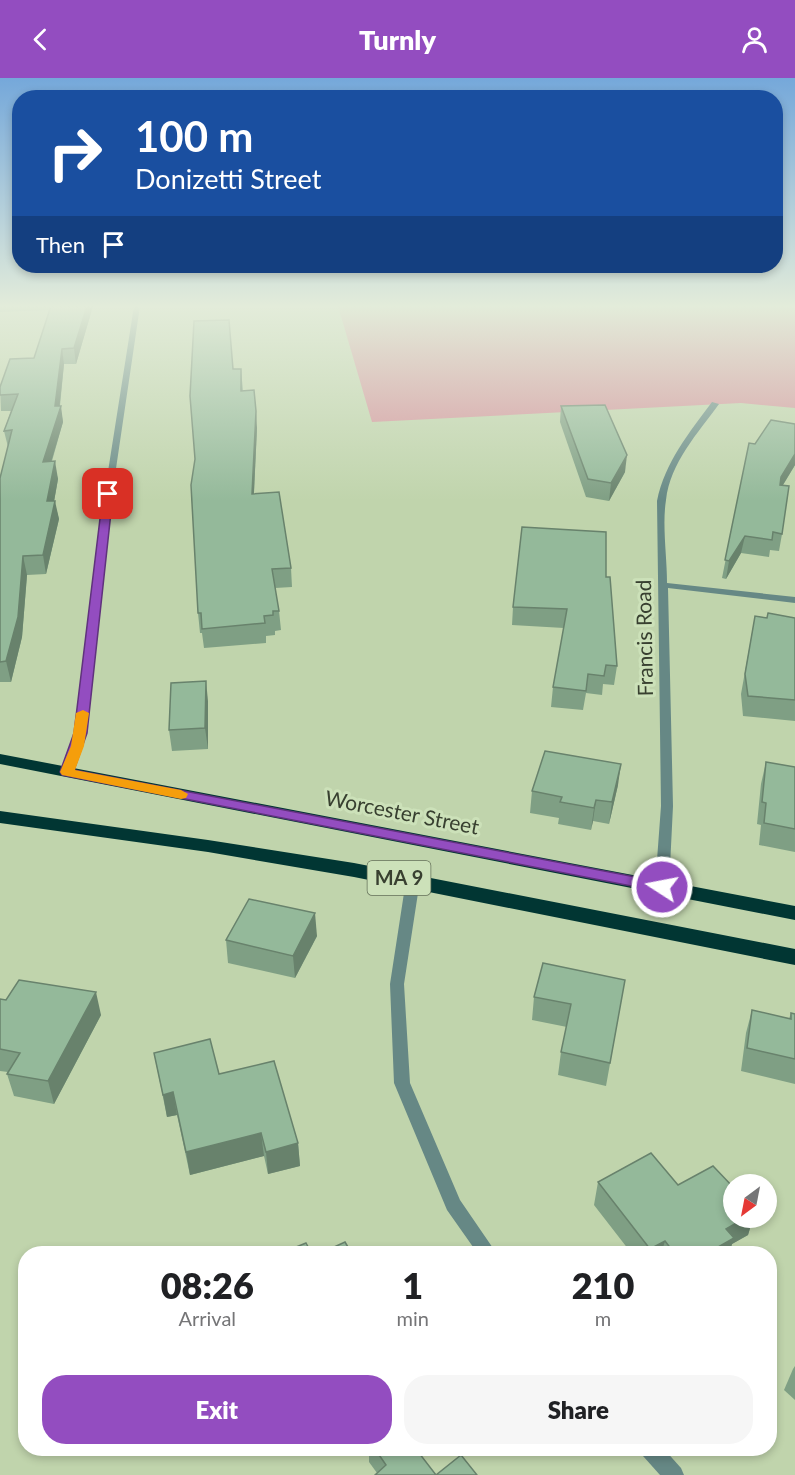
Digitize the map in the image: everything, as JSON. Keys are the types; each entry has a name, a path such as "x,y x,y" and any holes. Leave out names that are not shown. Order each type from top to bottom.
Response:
{"highway":[{"name":"Worcester Street","path":"0,759 795,913"},
{"name":"MA 9","path":"0,818 280,857 413,880 795,957"}],"street":[{"path":"67,772 81,733 105,516 127,371"},
{"name":"Francis Road","path":"662,887 667,828 662,490 683,449 715,404"},
{"path":"663,585 795,600"},
{"path":"413,880 397,984 402,1083 453,1205 482,1246"},
{"path":"656,1456 674,1475"}],"shaded area":[{"path":"357,371 795,371 795,408 741,403 372,422"}],"building":[{"path":"6,371 59,371 55,406 61,406 43,462 55,461 47,501 55,501 43,555 23,556 18,617 6,661 0,662 0,478 12,430 4,431 18,394 0,395 0,387"},
{"path":"191,371 241,371 241,391 254,390 256,411 252,494 279,492 291,568 272,569 279,611 273,611 273,615 264,616 265,623 202,629 201,613 198,613 191,485 195,459 190,396"},
{"path":"605,405 627,455 611,483 588,479 561,406"},
{"path":"771,420 795,424 795,454 781,477 780,485 789,486 782,534 773,532 772,540 745,536 729,561 725,560 749,443 755,444"},
{"path":"522,527 606,532 606,577 610,577 617,666 606,665 604,676 588,674 586,691 553,687 567,609 513,607"},
{"path":"768,613 795,618 795,700 748,696 745,674 755,616 767,618"},
{"path":"206,681 205,728 169,730 171,683"},
{"path":"545,751 621,764 612,802 596,800 594,808 560,802 562,797 532,791"},
{"path":"766,762 795,767 795,829 764,823 766,803 762,802"},
{"path":"249,899 315,913 293,956 226,940"},
{"path":"543,963 625,980 610,1063 561,1052 571,1004 534,997"},
{"path":"19,980 96,992 48,1081 7,1074 20,1053 0,1049 0,999 6,1000"},
{"path":"752,1010 791,1019 791,1013 795,1014 795,1059 747,1048"},
{"path":"210,1039 219,1074 274,1061 298,1143 266,1152 261,1133 186,1152 173,1092 163,1095 154,1053"},
{"path":"651,1153 678,1185 713,1166 723,1176 723,1228 728,1228 726,1229 734,1238 720,1246 669,1246 665,1241 656,1246 648,1246 598,1182"},
{"path":"380,1456 421,1456 436,1475 375,1475 386,1465"},
{"path":"462,1456 477,1475 436,1475"}],"slow traffic":[{"path":"83,713 78,746 67,772 181,794"}],"route":[{"path":"108,494 81,733 67,772 662,887"}]}
